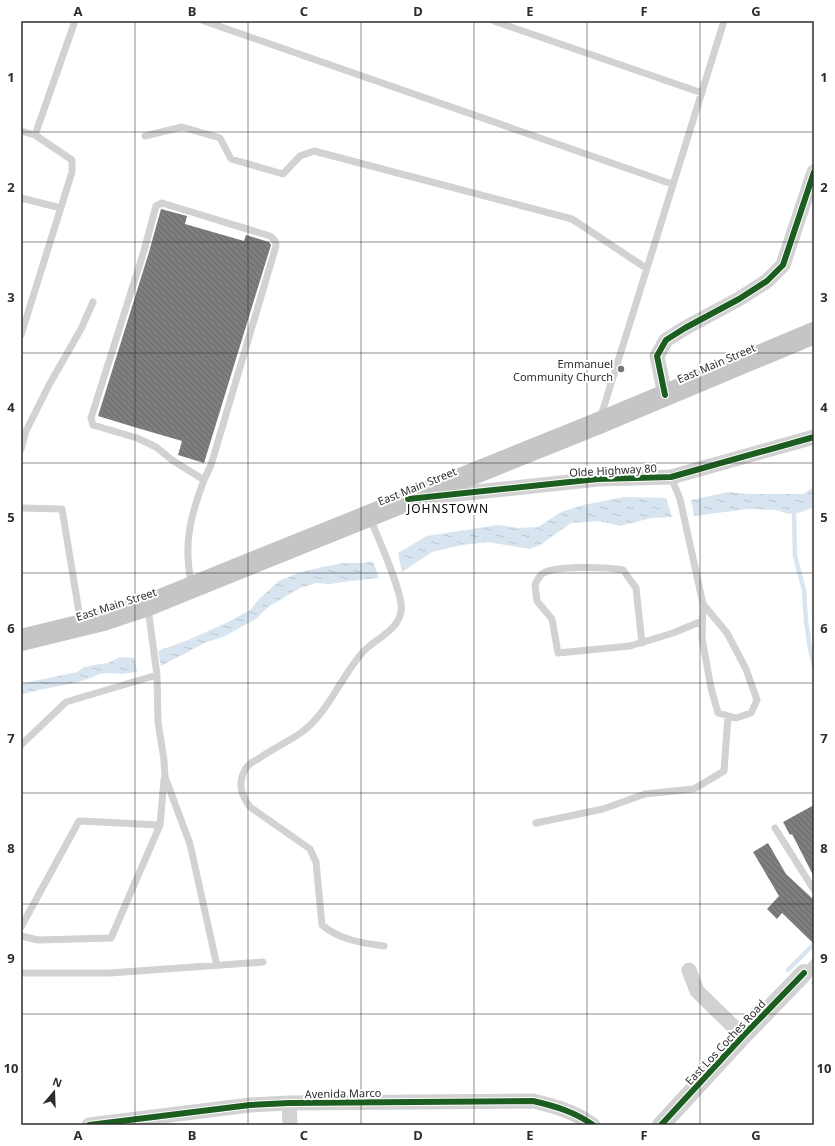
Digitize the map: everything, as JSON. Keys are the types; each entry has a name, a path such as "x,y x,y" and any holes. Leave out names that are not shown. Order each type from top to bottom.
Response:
{"main road":[{"name":"East Main Street","path":"21,640 81,626 148,605 598,423 814,333"}],"street":[{"path":"665,395 657,356 666,340 739,299 767,281 783,265 814,172"},
{"name":"Olde Highway 80","path":"408,499 598,479 671,477 814,437"},
{"name":"East Los Coches Road","path":"661,1125 743,1036 809,968"},
{"path":"689,970 697,991 743,1036"},
{"name":"Avenida Marco","path":"89,1125 250,1105 289,1103 533,1101 560,1108 586,1120 593,1125"},
{"path":"289,1103 290,1125"}],"lane":[{"path":"35,135 75,21"},
{"path":"204,21 672,184"},
{"path":"494,21 702,93"},
{"path":"598,423 724,21"},
{"path":"145,136 182,127 220,138 231,158 283,174 300,156 314,151 413,177 572,219 646,268"},
{"path":"21,131 35,135 72,160 72,172 21,335"},
{"path":"21,198 61,208"},
{"path":"191,588 188,554 190,528 197,499 213,458 276,242 274,238 270,236 162,203 156,206 144,251 91,418 93,424 137,438 156,447 172,460 204,480"},
{"path":"21,449 26,431 49,385 81,329 93,302"},
{"path":"671,477 680,499 702,604 702,638 711,688 718,713 736,718 751,713 757,700 746,669 727,633 702,604"},
{"path":"21,508 62,510 81,626"},
{"path":"370,516 396,583 402,607 401,613 393,628 363,651 351,666 334,695 310,724 302,732 273,749 246,768 241,782 241,788 244,798 250,807 310,849 316,862 322,925 330,933 353,942 384,946"},
{"path":"642,642 636,588 623,570 612,568 558,568 542,574 534,585 537,601 552,619 558,652 630,646 673,633 702,622"},
{"path":"21,936 38,940 111,938 160,825 165,777 158,722 157,675 148,605"},
{"path":"21,746 66,702 157,675"},
{"path":"536,823 604,809 645,794 694,789 724,771 728,716"},
{"path":"165,777 190,844 217,966"},
{"path":"21,927 79,821 160,825"},
{"path":"775,828 814,890"},
{"path":"21,973 110,973 263,962"}],"water":[{"path":"814,487 814,503 804,510 789,514 776,510 748,509 694,516 691,500 728,492 750,494 803,494"},
{"path":"624,497 666,498 672,517 651,518 620,526 600,521 571,523 540,545 530,549 488,542 462,545 432,552 402,572 398,553 427,536 498,525 518,528 538,527 561,512 583,505"},
{"path":"373,561 379,578 331,584 316,583 300,588 268,607 256,619 223,637 207,642 161,666 158,651 188,640 228,622 250,610 259,599 279,581 298,573 322,567 344,563 363,563"},
{"path":"120,657 134,658 137,672 122,674 99,674 74,683 21,695 21,685 24,683 77,672 84,667 108,663"}],"building":[{"path":"161,209 187,216 185,224 244,241 246,235 269,242 271,245 204,463 178,455 182,441 98,416"},
{"path":"814,805 814,877 792,834 790,835 783,822"},
{"path":"768,843 786,874 814,900 814,944 782,913 777,919 767,909 779,896 753,852"}],"waterway":[{"path":"814,505 794,512 795,556 804,590 806,622 814,667"},
{"path":"788,970 814,944"}],"cycle path":[{"path":"665,395 657,356 666,340 739,299 767,281 783,265 814,172"},
{"path":"408,499 598,479 671,477 814,437"},
{"path":"661,1125 743,1036 804,973"},
{"path":"89,1125 250,1105 289,1103 533,1101 564,1110 579,1116 593,1125"}],"place":[{"name":"Emmanuel Community Church","path":"621,369"}],"district":[{"name":"JOHNSTOWN","path":"448,508"}]}
